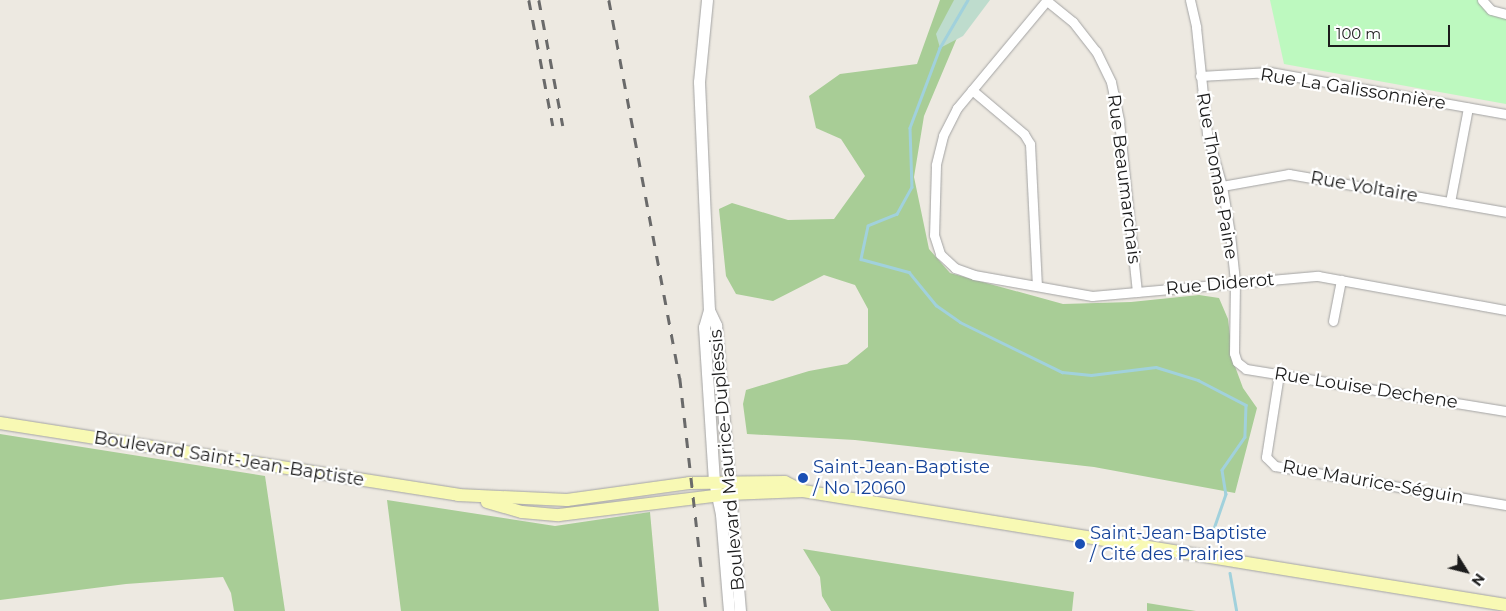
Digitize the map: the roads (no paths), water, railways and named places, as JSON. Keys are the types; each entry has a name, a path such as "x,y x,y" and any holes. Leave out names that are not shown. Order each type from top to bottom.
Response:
{"main road":[{"name":"Boulevard Saint-Jean-Baptiste","path":"0,423 458,495 522,512 559,515 716,496 729,487"},
{"name":"Boulevard Saint-Jean-Baptiste","path":"458,495 567,500 714,482 729,487 785,482 804,491 1506,605"}],"street":[{"name":"Boulevard Maurice-Duplessis","path":"707,0 699,111 709,310 704,327 714,482 721,514 729,611"},
{"path":"1037,286 1030,144 1024,134 972,90 1047,0"},
{"name":"Rue Beaumarchais","path":"1047,0 1073,22 1096,51 1111,82 1119,120 1137,292"},
{"name":"Rue Thomas Paine","path":"1190,0 1196,27 1207,133 1222,186 1235,281 1234,353"},
{"path":"1482,0 1491,10 1506,14"},
{"name":"Rue La Galissonnière","path":"1200,76 1270,72 1506,114"},
{"name":"Rue Diderot","path":"972,90 948,125 936,165 934,236 940,254 955,268 974,275 1092,296 1235,281 1318,276 1506,310"},
{"path":"1450,202 1468,108"},
{"name":"Rue Voltaire","path":"1222,186 1289,174 1506,212"},
{"path":"1334,321 1341,280"},
{"name":"Boulevard Maurice-Duplessis","path":"709,310 716,325 740,611"},
{"name":"Rue Louise Dechene","path":"1234,353 1237,362 1246,369 1506,411"},
{"name":"Rue Maurice-Séguin","path":"1279,374 1266,457 1275,466 1506,504"}],"waterway":[{"path":"968,0 940,48 910,128 912,187 897,214 868,226 861,259 909,272 936,305 960,322 1062,372 1091,375 1156,367 1198,380 1246,405 1245,437 1222,470 1226,494 1213,531"},
{"path":"1230,573 1237,611"}],"railway":[{"path":"529,0 553,126"},
{"path":"539,0 563,126"},
{"path":"609,0 680,378 706,611"}],"place":[{"name":"Saint-Jean-Baptiste / No 12060","path":"803,478"},
{"name":"Saint-Jean-Baptiste / Cité des Prairies","path":"1080,544"}]}
